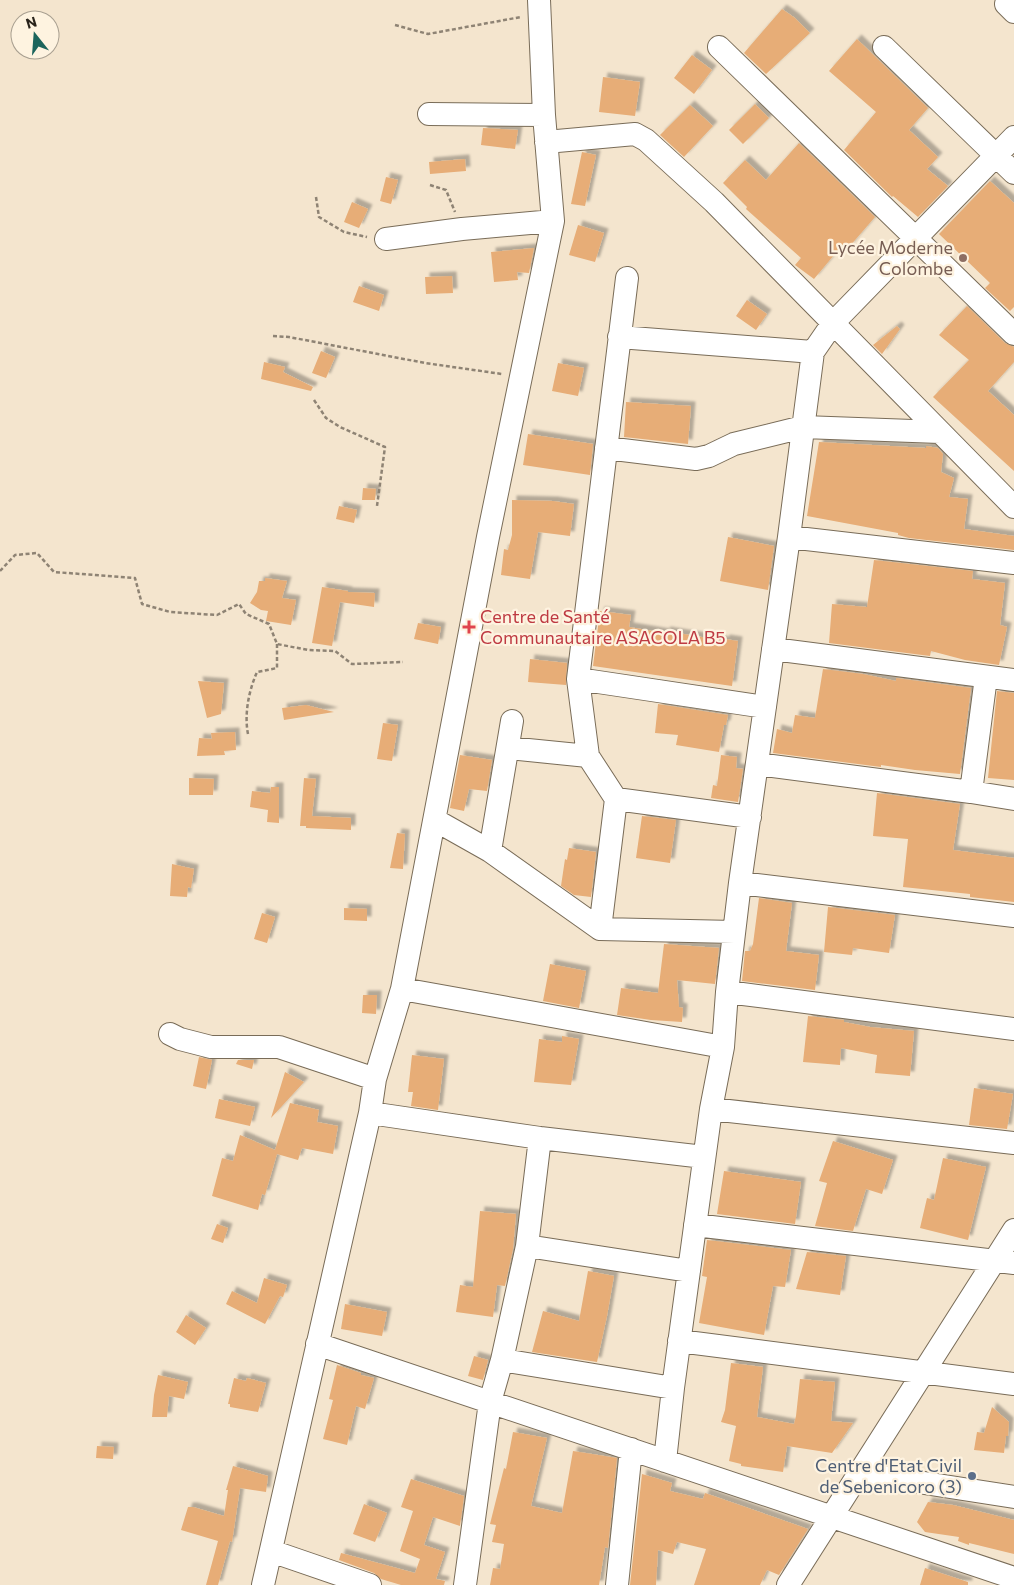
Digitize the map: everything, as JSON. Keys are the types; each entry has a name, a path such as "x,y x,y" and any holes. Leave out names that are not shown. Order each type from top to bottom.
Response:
{"street":[{"path":"264,1585 370,1113 375,1079 402,989 488,537 553,221 544,115 540,7"},
{"path":"718,47 1014,334"},
{"path":"884,47 1014,173"},
{"path":"429,114 544,115"},
{"path":"546,142 635,134 646,140 714,202 1014,507"},
{"path":"665,1461 679,1340 704,1157 723,1047 727,992 740,883 790,537 813,352 833,323 1014,137"},
{"path":"386,239 462,229 553,221"},
{"path":"600,929 616,799 588,756 578,679 627,278"},
{"path":"619,337 813,352"},
{"path":"606,448 696,459 743,441 803,427 940,432"},
{"path":"790,537 1014,563"},
{"path":"773,649 1014,680"},
{"path":"971,792 986,676"},
{"path":"578,679 765,707"},
{"path":"490,851 512,721"},
{"path":"508,748 588,756"},
{"path":"757,764 1014,799"},
{"path":"616,799 750,817"},
{"path":"435,820 490,851 600,929 734,932"},
{"path":"740,883 1014,916"},
{"path":"402,989 723,1047"},
{"path":"727,992 1014,1029"},
{"path":"170,1034 180,1039 211,1047 279,1048 375,1079"},
{"path":"711,1109 1014,1143"},
{"path":"370,1113 540,1138 704,1157"},
{"path":"465,1585 490,1402 502,1360 527,1246 540,1138"},
{"path":"695,1225 1004,1261"},
{"path":"788,1585 830,1516 860,1473 923,1373 1004,1261 1014,1230"},
{"path":"527,1246 689,1270"},
{"path":"679,1340 1014,1384"},
{"path":"317,1344 1014,1578"},
{"path":"502,1360 673,1388"},
{"path":"617,1585 631,1449"},
{"path":"860,1473 1014,1497"},
{"path":"271,1551 370,1585"}],"path":[{"path":"395,25 428,34 540,7"},
{"path":"430,185 446,190 462,229"},
{"path":"316,197 318,217 344,232 386,239"},
{"path":"273,336 289,337 425,364 521,377"},
{"path":"314,400 326,418 340,427 385,447 377,506"},
{"path":"0,571 15,555 37,553 54,572 135,578 142,604 170,612 217,615 240,604 246,614 269,624 277,644 277,668 257,672 251,686 246,725 248,734"},
{"path":"277,644 308,650 335,651 352,664 402,662"}],"building":[{"path":"782,9 795,18 810,33 766,74 744,53"},
{"path":"857,39 928,108 909,130 938,157 927,169 948,186 918,217 892,197 844,150 876,112 829,71"},
{"path":"692,55 712,70 694,94 674,78"},
{"path":"603,77 640,82 635,116 599,112"},
{"path":"755,104 769,118 743,144 729,130"},
{"path":"690,105 713,126 684,157 660,135"},
{"path":"483,128 518,130 515,149 481,145"},
{"path":"799,143 875,217 849,247 844,243 814,279 795,265 801,258 746,209 747,207 723,183 745,160 766,180"},
{"path":"582,152 596,155 585,206 571,204"},
{"path":"465,159 466,171 430,174 429,162"},
{"path":"386,177 398,180 391,204 380,201"},
{"path":"990,181 1014,203 1014,307 1010,311 985,288 990,283 939,234"},
{"path":"352,202 368,209 359,228 344,222"},
{"path":"578,225 604,233 595,262 569,255"},
{"path":"534,248 529,273 517,272 518,280 494,282 491,252"},
{"path":"452,276 453,293 426,294 425,277"},
{"path":"359,286 384,295 379,311 353,302"},
{"path":"747,300 767,314 756,330 736,316"},
{"path":"967,306 1005,343 1014,347 1014,362 988,391 1014,415 1014,471 933,397 969,360 939,335"},
{"path":"897,326 900,329 882,354 873,345"},
{"path":"321,351 335,357 326,378 312,373"},
{"path":"264,362 285,367 283,372 313,387 311,391 261,379"},
{"path":"558,363 584,368 578,396 552,391"},
{"path":"626,402 691,406 688,444 624,437"},
{"path":"528,434 593,444 590,475 523,465"},
{"path":"819,442 938,448 943,454 941,472 954,478 949,497 968,499 964,529 1014,536 1014,550 909,538 898,535 898,533 807,516"},
{"path":"363,488 376,489 375,500 362,500"},
{"path":"512,500 553,501 574,504 570,536 538,532 530,579 501,575 504,549 508,550 512,535"},
{"path":"339,506 357,510 354,523 336,519"},
{"path":"728,537 774,546 768,590 720,581"},
{"path":"874,560 973,571 972,579 1005,583 1000,625 1007,627 999,665 965,660 931,651 930,656 829,643 832,604 867,607"},
{"path":"265,578 287,581 282,598 296,600 291,625 266,621 268,611 261,610 250,603 257,592 259,581 265,581"},
{"path":"322,587 348,592 375,593 374,607 340,602 332,646 312,643"},
{"path":"600,611 631,615 629,627 725,641 725,639 738,641 732,686 593,666"},
{"path":"418,623 441,627 438,644 414,639"},
{"path":"530,659 567,663 566,685 528,682"},
{"path":"823,669 863,674 896,681 896,678 971,688 960,774 881,765 881,767 773,753 777,729 792,733 795,715 815,718"},
{"path":"198,681 224,683 221,714 207,718"},
{"path":"997,691 1014,693 1014,780 988,778"},
{"path":"658,704 728,715 726,725 724,725 719,752 676,745 678,735 655,733"},
{"path":"306,705 334,712 284,720 282,708"},
{"path":"383,723 398,725 392,761 377,759"},
{"path":"235,732 236,750 224,751 225,755 197,756 199,738 212,739 211,733"},
{"path":"460,755 492,760 487,791 469,789 464,811 450,808"},
{"path":"721,755 737,757 736,768 743,769 738,802 711,798 713,785 717,786"},
{"path":"189,778 214,779 213,795 189,795"},
{"path":"304,778 316,779 312,816 351,818 351,830 306,828 306,826 300,826"},
{"path":"271,787 279,787 279,823 267,822 268,810 250,807 252,791 270,793"},
{"path":"877,793 960,804 953,850 1014,858 1014,902 970,897 970,894 903,887 908,839 873,836"},
{"path":"642,816 676,820 670,863 636,858"},
{"path":"397,833 405,834 403,869 390,868"},
{"path":"569,848 596,852 591,897 574,895 561,886 565,859 567,860"},
{"path":"172,864 194,869 191,888 188,887 187,897 170,896"},
{"path":"759,898 792,903 786,951 819,955 815,990 742,981 745,951 750,951 753,944"},
{"path":"828,907 895,915 889,953 853,948 852,955 824,952"},
{"path":"344,908 367,909 367,921 344,920"},
{"path":"262,913 275,917 267,943 254,939"},
{"path":"664,944 719,948 715,984 677,980 679,1007 683,1008 682,1022 617,1015 621,988 658,993"},
{"path":"550,964 586,971 579,1008 543,1001"},
{"path":"363,995 377,995 376,1014 362,1013"},
{"path":"808,1016 844,1020 844,1022 870,1027 914,1031 910,1076 875,1073 877,1055 841,1048 840,1065 803,1062"},
{"path":"562,1036 579,1039 571,1085 534,1082 539,1039 562,1042"},
{"path":"412,1055 444,1059 438,1110 411,1106 413,1092 408,1092"},
{"path":"199,1057 212,1060 206,1089 193,1086"},
{"path":"238,1060 254,1060 252,1069 236,1064"},
{"path":"285,1072 304,1082 271,1118"},
{"path":"974,1088 1013,1094 1007,1129 969,1125"},
{"path":"219,1099 255,1107 250,1126 215,1118"},
{"path":"290,1103 319,1110 317,1122 338,1126 333,1154 302,1148 298,1160 277,1154 265,1195 262,1194 258,1210 212,1196 222,1158 233,1161 240,1135 275,1150"},
{"path":"833,1141 893,1160 882,1194 866,1189 853,1231 815,1226 827,1183 819,1181"},
{"path":"943,1158 986,1167 968,1240 920,1228 927,1198 934,1200"},
{"path":"724,1171 801,1182 795,1224 717,1214"},
{"path":"480,1211 516,1214 513,1249 505,1286 497,1285 493,1317 456,1312 460,1285 473,1287"},
{"path":"217,1224 228,1228 223,1243 211,1239"},
{"path":"707,1240 791,1250 785,1287 773,1286 764,1335 699,1323 707,1277 702,1276"},
{"path":"807,1252 846,1256 840,1295 796,1289"},
{"path":"588,1271 614,1276 597,1362 532,1352 543,1311 579,1321"},
{"path":"264,1278 287,1285 283,1297 280,1296 265,1324 226,1304 232,1291 257,1303"},
{"path":"345,1304 387,1312 382,1336 341,1329"},
{"path":"186,1315 206,1328 195,1345 176,1332"},
{"path":"474,1356 488,1360 483,1380 468,1376"},
{"path":"731,1363 763,1367 757,1417 794,1424 800,1379 835,1382 831,1421 853,1423 832,1453 787,1446 783,1472 741,1466 741,1464 729,1461 736,1426 721,1422 725,1410"},
{"path":"337,1365 374,1378 365,1409 356,1406 347,1445 323,1439 333,1400 329,1399"},
{"path":"158,1375 188,1382 184,1399 169,1396 167,1417 152,1417"},
{"path":"234,1378 246,1381 247,1378 266,1383 258,1412 230,1407 230,1404 228,1404"},
{"path":"992,1407 1009,1422 1004,1453 974,1450 977,1432 984,1433"},
{"path":"513,1432 547,1438 531,1506 562,1513 573,1451 617,1458 608,1548 605,1547 599,1585 490,1585 493,1568 500,1569 504,1544 492,1542 496,1525 490,1524 504,1468 506,1469"},
{"path":"97,1446 114,1447 113,1459 96,1458"},
{"path":"233,1466 268,1476 266,1492 240,1488 232,1542 230,1541 218,1585 206,1585 218,1541 181,1530 188,1507 224,1516 228,1490 226,1490"},
{"path":"642,1474 672,1483 670,1491 703,1499 705,1493 808,1529 779,1575 767,1570 760,1585 694,1585 706,1549 677,1542 673,1554 658,1550 656,1585 630,1585"},
{"path":"411,1479 464,1496 460,1526 433,1517 424,1545 445,1552 436,1579 445,1581 444,1585 401,1585 381,1579 374,1573 339,1560 341,1553 415,1573 420,1559 400,1551 413,1511 401,1507"},
{"path":"928,1502 953,1505 1014,1520 1014,1554 969,1543 969,1545 958,1541 959,1537 925,1532 917,1522"},
{"path":"364,1504 387,1513 375,1542 353,1534"},
{"path":"925,1568 968,1582 968,1585 920,1585"}],"place":[{"name":"Lycée Moderne Colombe","path":"963,258"},
{"name":"Centre de Santé Communautaire ASACOLA B5","path":"469,627"},
{"name":"Centre d'Etat Civil de Sebenicoro (3)","path":"972,1476"}]}
